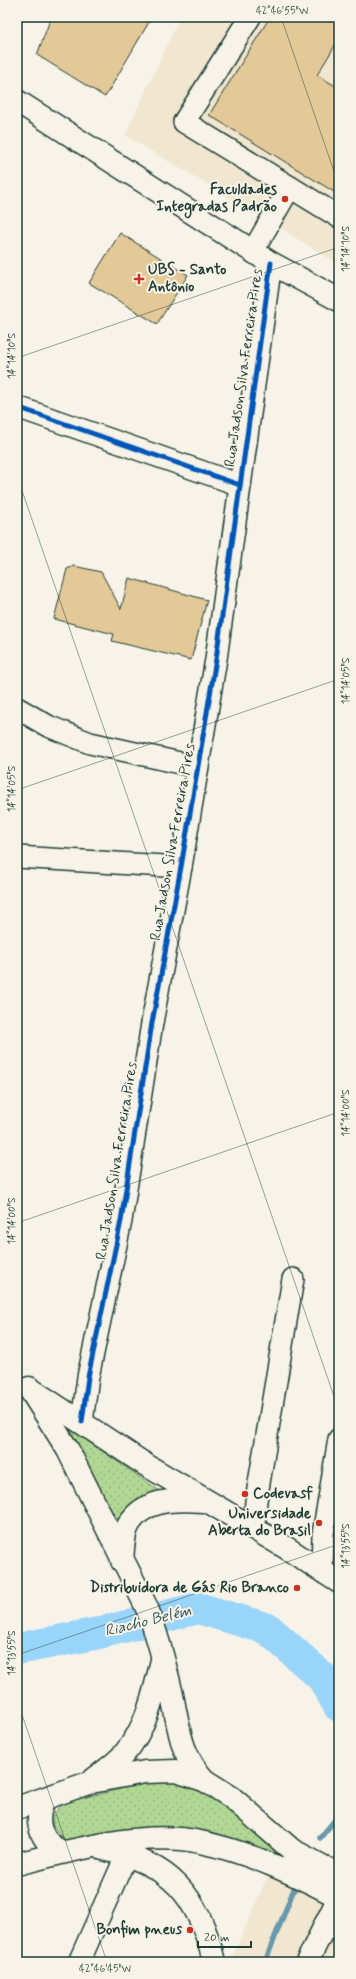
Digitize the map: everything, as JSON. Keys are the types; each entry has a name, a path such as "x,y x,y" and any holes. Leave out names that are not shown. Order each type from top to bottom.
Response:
{"main road":[{"path":"17,101 271,263 339,300"},
{"path":"23,1383 136,1459 254,1528 331,1576"},
{"path":"23,1383 68,1450 122,1561 146,1606 156,1631 163,1657 183,1749 193,1768 204,1780"},
{"path":"122,1561 127,1528 135,1516 150,1505 167,1500 208,1501"},
{"path":"91,1782 123,1756 139,1734 152,1699 163,1657"},
{"path":"17,1808 91,1782 160,1770 176,1770 204,1780 232,1797 288,1860"},
{"path":"46,1798 41,1806 39,1815 40,1830 47,1841 55,1849 64,1852"},
{"path":"17,1864 64,1852 94,1847 141,1840 171,1839 199,1842 288,1860 335,1886 332,1928 307,1962"},
{"path":"94,1847 126,1854 150,1865 170,1878 182,1890 202,1919 214,1962"}],"street":[{"path":"250,17 184,122 339,217"},
{"path":"253,251 290,187"},
{"name":"Rua Jadson Silva Ferreira Pires","path":"82,1422 88,1377 121,1221 152,1023 181,867 216,660 271,263"},
{"path":"17,407 240,485"},
{"path":"17,708 48,726 90,743 198,766"},
{"path":"17,857 181,867"},
{"path":"254,1528 256,1501 293,1279"},
{"path":"331,1576 323,1534 339,1439"},
{"path":"79,1962 126,1854"}],"shaded area":[{"name":"Faculdades Integradas Padrão","path":"180,17 339,17 339,264 125,135"},
{"path":"279,1850 339,1876 339,1962 230,1962"}],"green space":[{"path":"60,1422 163,1493 120,1526"},
{"path":"165,1781 201,1785 339,1882 229,1842 65,1841 53,1826 52,1817 62,1803 137,1785"}],"building":[{"path":"51,17 152,17 105,97 37,55"},
{"path":"270,17 339,17 339,39 317,75 339,88 339,195 209,115"},
{"name":"UBS - Santo Antônio","path":"120,233 188,275 157,324 89,283"},
{"path":"74,566 101,572 121,609 129,578 207,600 191,660 112,641 114,634 54,619 67,569"}],"waterway":[{"name":"Riacho Belém","path":"17,1649 99,1633 198,1608 268,1629 323,1678 339,1706"},
{"path":"320,1838 339,1815"},
{"path":"265,1962 294,1889"}],"cycle path":[{"path":"82,1422 88,1377 121,1221 152,1023 181,867 216,659 271,263"},
{"path":"17,407 240,485"}],"place":[{"name":"Faculdades Integradas Padrão","path":"285,199"},
{"name":"UBS - Santo Antônio","path":"139,279"},
{"name":"Codevasf","path":"245,1494"},
{"name":"Universidade Aberta do Brasil","path":"319,1523"},
{"name":"Distribuidora de Gás Rio Branco","path":"297,1588"},
{"name":"Bonfim pneus","path":"190,1930"}]}
